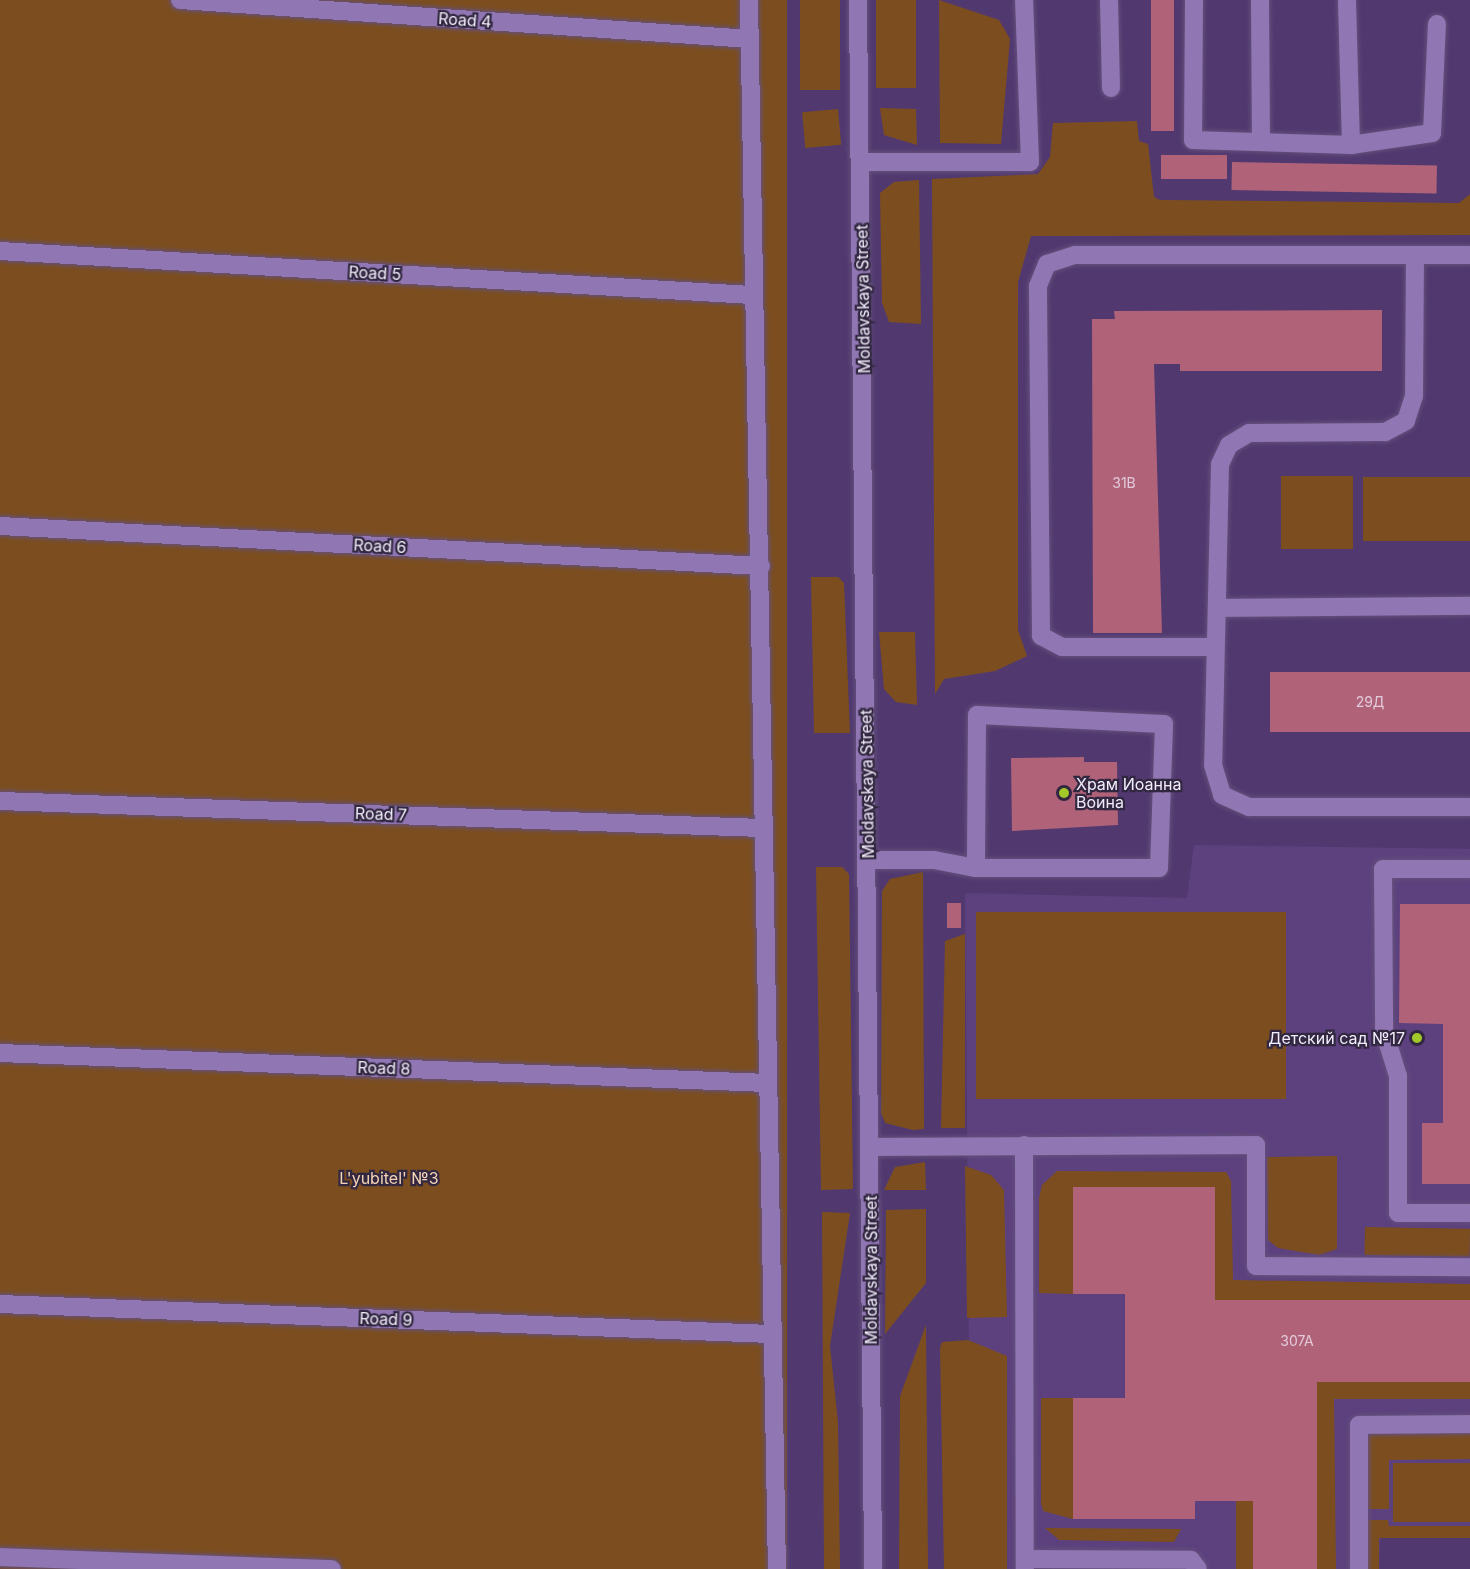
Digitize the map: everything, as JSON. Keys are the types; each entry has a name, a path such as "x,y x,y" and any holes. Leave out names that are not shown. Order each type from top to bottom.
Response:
{"street":[{"name":"Road 4","path":"180,0 750,39"},
{"path":"749,0 751,295 760,566 762,828 777,1569"},
{"name":"Moldavskaya Street","path":"858,0 873,1569"},
{"path":"861,162 1030,162 1024,0"},
{"path":"1109,0 1111,88"},
{"path":"1194,0 1193,140 1351,145 1432,133 1437,24"},
{"path":"1260,0 1261,142"},
{"path":"1347,0 1351,145"},
{"name":"Road 5","path":"0,251 751,295"},
{"path":"1215,647 1062,647 1041,636 1038,286 1047,264 1075,255 1470,255"},
{"path":"1415,256 1414,396 1406,421 1385,432 1249,433 1229,445 1220,464 1219,608 1215,647 1213,765 1222,795 1249,807 1470,807"},
{"name":"Road 6","path":"0,526 760,566"},
{"path":"1219,608 1470,606"},
{"path":"868,860 934,860 976,868 1159,868 1164,724 977,715 976,868"},
{"name":"Road 7","path":"0,801 762,828"},
{"path":"1470,869 1383,869 1384,1031 1398,1076 1398,1213 1470,1213"},
{"name":"Road 8","path":"0,1053 768,1083"},
{"path":"1024,1145 1025,1564 1191,1560 1198,1569"},
{"path":"870,1146 1256,1145 1256,1266 1470,1267"},
{"name":"Road 9","path":"0,1304 772,1334"},
{"path":"1359,1569 1359,1425 1470,1424"},
{"path":"0,1557 332,1569"}],"shaded area":[{"path":"1194,845 1470,849 1470,1538 1380,1538 1379,1569 971,1569 965,893 1187,898"}],"green space":[{"name":"L'yubitel' №3","path":"0,0 787,0 787,1569 0,1569"},
{"path":"800,0 840,0 840,90 800,90"},
{"path":"876,0 916,0 916,88 876,88"},
{"path":"939,0 999,20 1010,39 1001,144 940,143"},
{"path":"880,108 916,109 917,145 884,135"},
{"path":"838,109 841,145 805,148 802,112"},
{"path":"1137,121 1139,141 1148,144 1154,197 1160,200 1459,203 1470,194 1470,235 1031,236 1018,282 1018,630 1027,656 995,671 944,679 935,694 932,179 1038,174 1050,157 1053,123"},
{"path":"919,180 921,324 889,322 882,303 880,193 894,182"},
{"path":"1281,476 1353,476 1353,549 1281,549"},
{"path":"1363,477 1470,477 1470,541 1363,541"},
{"path":"811,577 838,577 844,583 850,733 814,733"},
{"path":"879,632 915,632 917,705 896,702 884,689"},
{"path":"816,867 842,867 849,874 853,1189 821,1190"},
{"path":"923,872 924,1129 913,1130 885,1123 881,1113 882,891 890,879"},
{"path":"976,912 1286,912 1286,1099 976,1099"},
{"path":"965,934 965,1128 941,1128 945,941"},
{"path":"1337,1156 1337,1249 1319,1255 1278,1248 1268,1240 1267,1157"},
{"path":"925,1162 926,1190 884,1190 895,1167"},
{"path":"965,1166 991,1175 1004,1190 1007,1317 967,1318"},
{"path":"1057,1171 1226,1172 1231,1181 1233,1280 1470,1284 1470,1300 1215,1300 1215,1187 1074,1187 1073,1294 1039,1293 1039,1198 1042,1185"},
{"path":"926,1209 926,1283 885,1334 886,1210"},
{"path":"822,1212 850,1213 830,1346 838,1422 840,1569 824,1569"},
{"path":"1365,1227 1470,1229 1469,1257 1365,1255"},
{"path":"926,1325 928,1569 899,1569 900,1396"},
{"path":"968,1340 1007,1356 1007,1569 944,1569 940,1348 942,1342"},
{"path":"1317,1382 1470,1382 1470,1399 1334,1399 1336,1569 1317,1569"},
{"path":"1041,1398 1073,1398 1073,1519 1043,1511 1041,1503"},
{"path":"1366,1432 1470,1432 1470,1459 1389,1460 1389,1509 1366,1509"},
{"path":"1393,1463 1470,1463 1470,1522 1393,1522"},
{"path":"1236,1501 1253,1501 1253,1569 1236,1569"},
{"path":"1367,1520 1388,1520 1389,1526 1470,1526 1470,1538 1379,1538 1379,1569 1366,1569"},
{"path":"1045,1528 1181,1529 1174,1542 1059,1540"}],"building":[{"path":"1151,0 1174,0 1174,131 1151,131"},
{"path":"1161,155 1227,155 1227,179 1161,179"},
{"path":"1232,162 1437,166 1436,194 1232,190"},
{"path":"1382,310 1382,371 1180,371 1180,364 1154,364 1162,633 1093,633 1092,319 1115,319 1114,311"},
{"path":"1270,672 1470,672 1470,732 1270,732"},
{"name":"Храм Иоанна Воина","path":"1084,757 1084,762 1117,762 1118,825 1012,831 1011,758"},
{"path":"947,903 961,903 961,928 947,928"},
{"path":"1400,904 1470,904 1470,1184 1422,1184 1422,1123 1443,1123 1443,1024 1399,1023"},
{"path":"1073,1187 1215,1187 1215,1300 1470,1300 1470,1382 1317,1382 1317,1569 1253,1569 1253,1501 1195,1501 1195,1519 1073,1519 1073,1398 1125,1398 1125,1294 1073,1294"}],"place":[{"name":"Храм Иоанна Воина","path":"1064,793"},
{"name":"Детский сад №17","path":"1417,1038"}]}
